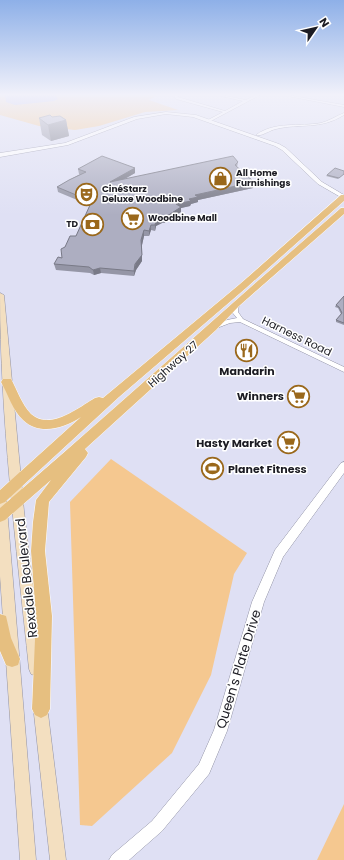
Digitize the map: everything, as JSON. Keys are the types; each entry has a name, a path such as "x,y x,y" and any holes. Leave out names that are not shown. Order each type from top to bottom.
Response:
{"main road":[{"name":"Highway 27","path":"0,497 114,394 244,286 344,197"},
{"name":"Highway 27","path":"1,516 17,500 108,422 212,328 236,304 344,210"},
{"name":"Rexdale Boulevard","path":"0,295 27,601 58,860"},
{"path":"8,382 19,406 28,417 43,425 56,425 114,394"},
{"path":"41,709 44,616 38,551 40,522 44,500 55,484 108,422"},
{"name":"Rexdale Boulevard","path":"0,497 28,860"},
{"path":"0,622 3,639 12,659"}],"street":[{"path":"0,154 66,144 90,135"},
{"path":"257,135 287,146 320,183 344,197"},
{"path":"301,162 318,178 344,192"},
{"path":"236,304 235,312 241,320"},
{"path":"212,328 229,321 241,320"},
{"name":"Harness Road","path":"241,320 344,370"},
{"name":"Queen's Plate Drive","path":"117,860 157,826 204,769 220,731 258,602 279,554 344,466"}],"shaded area":[{"path":"111,459 247,553 234,574 211,675 172,753 92,826 80,825 70,502"},
{"path":"344,804 344,860 317,860"}],"building":[{"name":"Woodbine Mall","path":"102,156 135,168 110,182 233,156 238,162 235,165 254,182 195,195 198,197 189,199 191,201 176,204 181,207 164,218 162,217 156,221 155,225 151,225 149,231 144,230 141,240 142,255 135,264 134,271 100,268 93,270 89,267 54,264 58,257 62,258 61,249 65,247 70,236 76,236 90,205 91,199 83,196 81,197 57,187 86,172 78,169"},
{"path":"335,168 344,171 344,174 339,178 327,175"},
{"path":"344,296 344,323 336,320 342,313 336,305"}],"place":[{"name":"All Home Furnishings","path":"221,178"},
{"name":"CinéStarz Deluxe Woodbine","path":"87,194"},
{"name":"Woodbine Mall","path":"133,218"},
{"name":"TD","path":"93,224"},
{"name":"Mandarin","path":"247,351"},
{"name":"Winners","path":"299,396"},
{"name":"Hasty Market","path":"288,443"},
{"name":"Planet Fitness","path":"213,469"}]}
